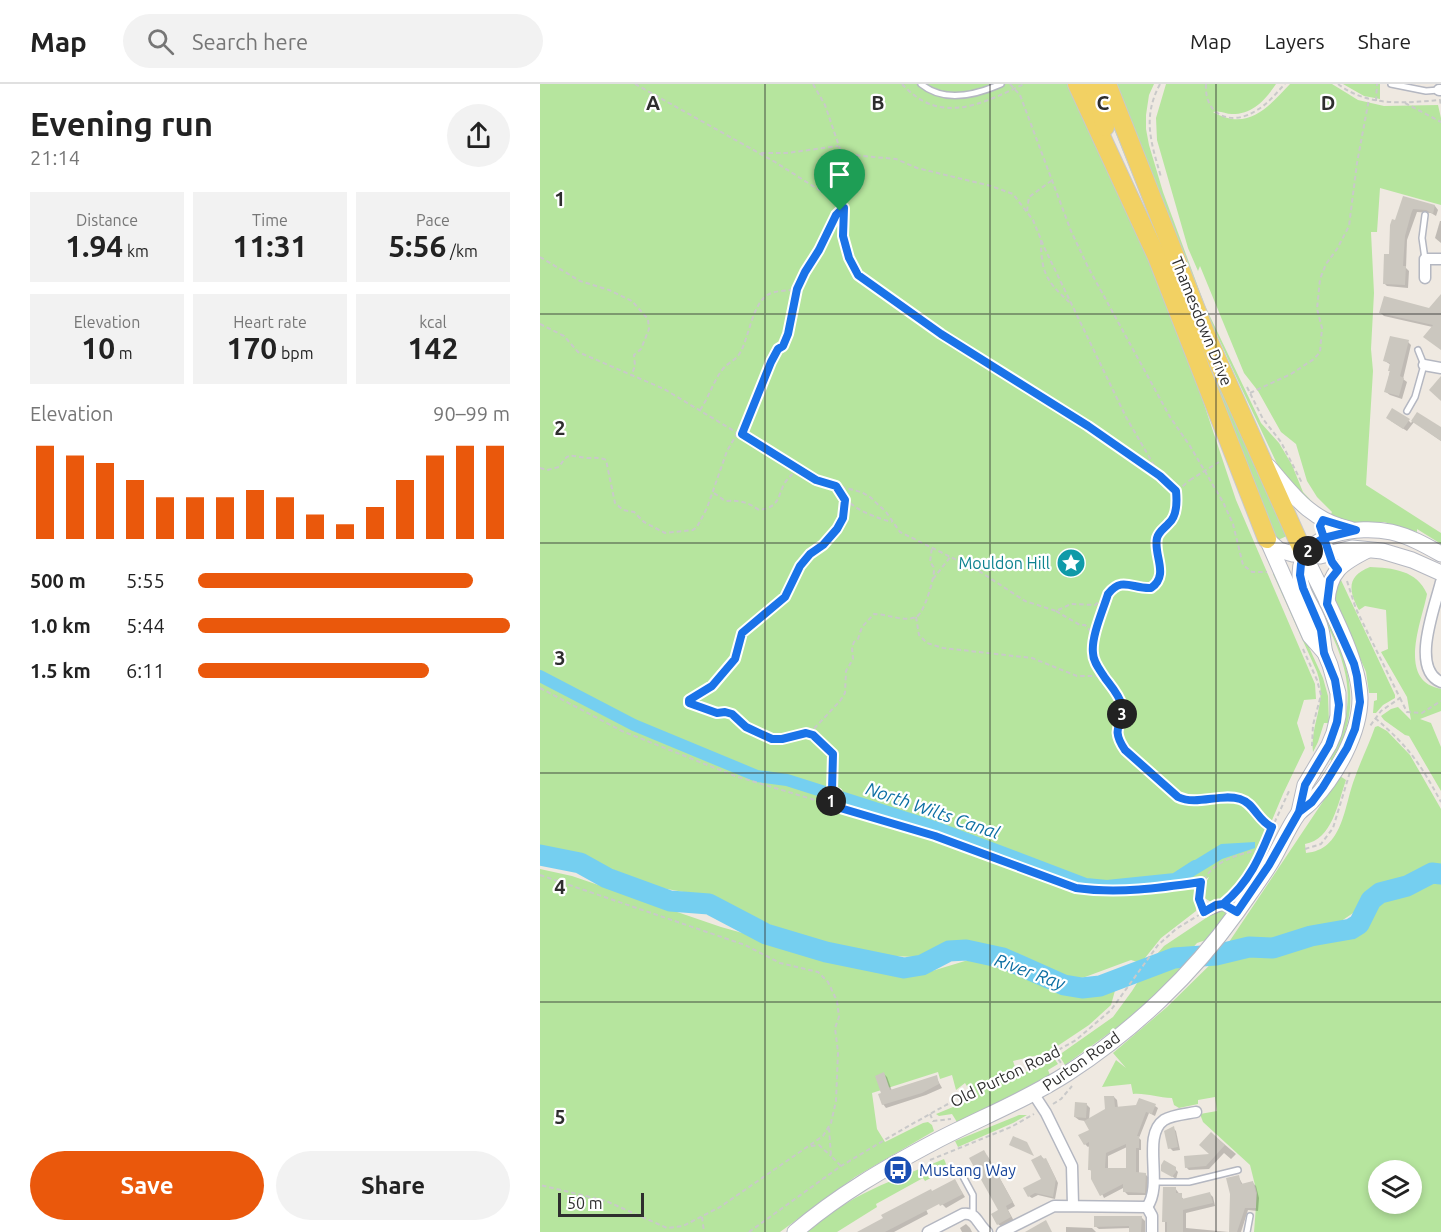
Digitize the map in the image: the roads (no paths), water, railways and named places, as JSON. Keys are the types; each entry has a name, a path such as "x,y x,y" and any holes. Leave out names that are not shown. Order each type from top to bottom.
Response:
{"main road":[{"name":"Thamesdown Drive","path":"1077,84 1165,278 1267,539"},
{"path":"1092,84 1103,116 1107,146"},
{"name":"Thamesdown Drive","path":"1107,84 1207,336 1305,556"},
{"path":"1261,458 1317,518 1356,530 1390,531 1422,543 1441,554"},
{"path":"1305,556 1314,544 1324,538 1356,530"},
{"path":"1267,539 1279,550 1293,554 1320,556 1345,548 1368,550 1396,555 1441,573"},
{"name":"Purton Road","path":"795,1232 844,1194 889,1166 1034,1093 1078,1067 1160,1000 1197,961 1237,912 1269,865 1299,812 1305,785 1329,745 1337,722 1338,693 1330,665 1324,653 1310,636 1267,539"},
{"path":"1327,604 1330,580 1344,563 1368,550"},
{"name":"Purton Road","path":"1305,556 1300,569 1300,581 1321,630 1324,653"},
{"name":"Purton Road","path":"1299,812 1312,802 1352,740 1360,702 1354,664 1305,556"}],"street":[{"path":"1425,278 1425,259 1441,259"},
{"path":"1424,365 1441,368"},
{"path":"1441,582 1424,651 1428,672 1441,682"},
{"path":"1206,911 1223,904 1237,912"},
{"path":"1034,1093 1072,1166 1073,1205"},
{"path":"1147,1207 1153,1196 1155,1132 1158,1125 1168,1112 1196,1112"},
{"path":"1002,1232 1047,1208 1073,1205 1147,1207"},
{"path":"1147,1207 1152,1216 1152,1232"},
{"path":"928,1232 963,1214 973,1214 987,1232"}],"lane":[{"path":"921,84 935,91 965,96 981,93 1001,84"},
{"path":"1391,84 1426,91 1440,90"},
{"path":"1425,215 1422,238 1425,259"},
{"path":"1407,411 1415,397 1424,365 1418,350"},
{"path":"959,1169 973,1195 973,1214"},
{"path":"1154,1182 1189,1182 1238,1170"},
{"path":"1247,1232 1250,1216"}],"water":[{"path":"1255,842 1255,848 1222,859 1186,881 1177,871 1221,844"}],"waterway":[{"name":"North Wilts Canal","path":"540,676 634,725 757,776 787,780 938,828 1086,884 1107,886 1175,879 1195,866"},
{"name":"River Ray","path":"540,855 580,863 607,878 670,901 709,904 766,934 826,952 904,968 922,965 949,951 966,950 1003,958 1064,985 1082,988 1100,986 1174,958 1216,955 1249,947 1273,948 1311,936 1351,929 1359,924 1371,900 1380,893 1407,886 1432,873 1441,874"}],"place":[{"name":"Mouldon Hill","path":"1071,563"},
{"name":"Mustang Way","path":"898,1170"}]}
